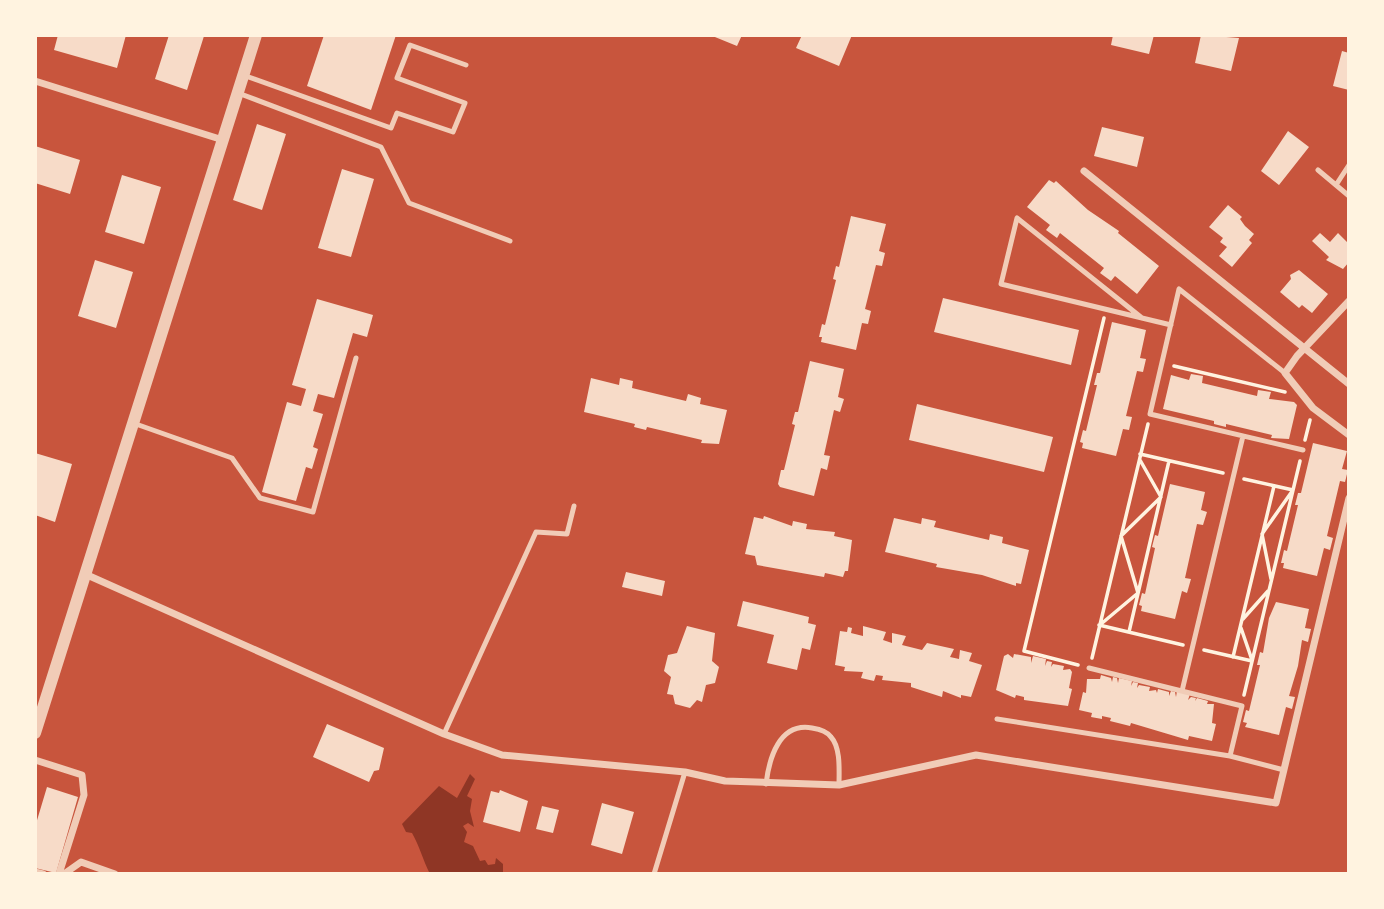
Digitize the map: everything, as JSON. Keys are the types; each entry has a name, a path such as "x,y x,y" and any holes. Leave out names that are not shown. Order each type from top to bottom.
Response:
{"street":[{"path":"35,733 256,35"},
{"path":"35,81 223,140"},
{"path":"1084,171 1349,384"},
{"path":"1349,301 1285,373 1312,408 1349,435"},
{"path":"85,574 444,734 502,755 685,772 725,781 839,785 976,755 1276,803 1349,498"},
{"path":"35,760 82,775 84,795 62,874"},
{"path":"62,874 81,862 115,874"},
{"path":"35,872 43,874"}],"lane":[{"path":"243,75 391,128 397,113 453,132 465,103 397,78 410,45 466,65"},
{"path":"238,93 381,147 409,203 510,241"},
{"path":"1336,185 1349,165"},
{"path":"1318,170 1349,196"},
{"path":"1142,318 1017,218 1001,284 1171,325"},
{"path":"1285,373 1179,289 1150,414 1303,450"},
{"path":"133,423 232,458 260,498 313,512 356,358"},
{"path":"1182,691 1243,436"},
{"path":"444,734 536,532 567,534 574,506"},
{"path":"1090,668 1242,706 1230,756"},
{"path":"998,719 1230,756 1284,770"},
{"path":"766,784 772,755 782,738 801,727 822,730 831,737 836,748 839,785"},
{"path":"654,874 685,772"}],"path":[{"path":"1106,309 1024,651 1090,668 1150,414"},
{"path":"1162,363 1304,397"},
{"path":"1242,706 1312,408"},
{"path":"1140,456 1293,490"},
{"path":"1140,456 1161,497"},
{"path":"1129,632 1170,461"},
{"path":"1233,657 1274,486"},
{"path":"1271,581 1262,534 1293,490"},
{"path":"1121,536 1161,497"},
{"path":"1121,536 1138,593"},
{"path":"1241,623 1269,589"},
{"path":"1099,625 1138,593"},
{"path":"1241,623 1252,662"},
{"path":"1099,625 1252,662"}],"shaded area":[{"path":"470,774 475,779 467,796 472,799 470,811 474,827 468,823 463,826 467,832 464,842 473,846 480,861 485,860 488,865 495,864 496,858 503,864 503,874 430,874 412,833 406,832 402,824 439,786 457,798"}],"building":[{"path":"58,35 126,35 117,68 54,50"},
{"path":"169,35 204,36 187,90 155,79"},
{"path":"324,35 396,35 371,110 307,86"},
{"path":"710,35 742,35 737,46"},
{"path":"802,35 852,35 839,66 796,48"},
{"path":"1113,35 1154,35 1149,54 1111,45"},
{"path":"1201,35 1239,38 1231,71 1195,63"},
{"path":"1342,51 1349,53 1349,90 1333,86"},
{"path":"257,124 286,134 262,210 233,200"},
{"path":"1102,127 1144,137 1137,167 1094,156"},
{"path":"1288,131 1309,147 1279,185 1261,171"},
{"path":"35,146 80,160 70,194 35,183"},
{"path":"342,169 374,179 351,257 318,248"},
{"path":"122,175 161,187 144,244 105,232"},
{"path":"1049,180 1054,183 1056,181 1159,266 1137,294 1115,276 1111,281 1100,273 1104,268 1060,233 1057,238 1046,230 1050,225 1027,207"},
{"path":"1228,205 1242,217 1240,219 1254,234 1249,240 1252,243 1232,267 1219,256 1227,247 1220,242 1223,238 1209,227"},
{"path":"851,216 886,224 879,251 885,253 882,266 876,265 865,309 871,311 868,324 862,323 856,350 821,342 822,337 819,337 822,324 825,325 836,280 833,279 836,266 839,267"},
{"path":"1320,233 1330,242 1338,233 1349,244 1349,262 1343,269 1326,260 1329,257 1312,241"},
{"path":"95,260 133,272 116,328 78,316"},
{"path":"1299,270 1328,294 1312,313 1302,305 1299,308 1280,292 1291,279 1290,275"},
{"path":"943,298 1079,330 1071,365 934,332"},
{"path":"317,299 373,315 367,337 353,333 334,398 318,394 313,411 323,414 313,447 318,449 312,469 306,467 296,501 262,492 287,402 301,406 306,389 292,385"},
{"path":"1112,322 1146,330 1140,358 1146,359 1143,372 1137,371 1126,416 1132,417 1129,430 1123,429 1116,456 1082,448 1083,443 1080,442 1083,430 1086,431 1097,385 1094,385 1097,373 1100,373"},
{"path":"810,361 844,369 838,397 844,399 840,412 834,410 824,455 830,456 827,470 821,468 814,496 780,487 778,484 781,470 784,470 795,425 792,424 795,412 798,412"},
{"path":"1191,374 1203,376 1202,383 1257,396 1258,390 1271,392 1269,399 1294,402 1297,405 1289,439 1271,438 1272,435 1226,424 1226,427 1214,424 1214,421 1163,409 1171,375 1189,380"},
{"path":"591,378 619,385 620,378 633,381 632,388 686,401 688,394 701,398 700,404 727,410 719,444 701,443 702,440 647,427 646,430 634,427 635,424 584,412"},
{"path":"917,404 1053,437 1044,472 909,440"},
{"path":"1313,443 1347,451 1342,469 1348,470 1345,482 1340,481 1327,536 1333,538 1330,550 1324,548 1317,576 1283,568 1284,563 1281,563 1284,550 1287,551 1298,505 1295,505 1298,493 1301,493"},
{"path":"35,453 72,464 55,522 35,515"},
{"path":"1170,484 1205,492 1201,510 1207,512 1203,525 1197,524 1185,578 1191,579 1187,593 1182,591 1175,619 1141,611 1142,606 1139,605 1142,593 1145,594 1155,548 1152,547 1155,535 1158,536"},
{"path":"764,516 792,526 793,521 807,524 806,529 835,532 834,536 852,540 848,571 845,571 843,577 825,573 824,577 757,565 755,556 745,554 754,517 763,519"},
{"path":"894,518 921,524 922,518 936,521 934,527 989,540 990,534 1003,537 1002,543 1029,550 1021,584 1016,583 1016,586 982,575 936,567 937,564 885,552"},
{"path":"626,572 665,581 662,596 622,587"},
{"path":"743,601 809,617 808,623 816,625 810,650 802,648 797,670 767,663 774,635 737,626"},
{"path":"1276,602 1309,609 1305,628 1311,629 1308,642 1302,640 1289,696 1295,697 1292,709 1286,707 1279,735 1245,727 1247,723 1243,722 1246,710 1249,711 1260,665 1257,665 1260,652 1263,653 1269,618"},
{"path":"687,626 715,633 712,661 719,667 715,683 706,685 702,702 697,700 690,708 675,704 673,695 667,694 671,677 664,671 668,655 677,653"},
{"path":"863,626 886,632 883,640 892,643 892,633 906,636 902,645 922,650 927,643 954,649 950,657 959,659 960,650 972,653 969,661 982,665 971,697 961,695 961,698 943,691 942,697 911,687 911,683 882,680 883,676 876,675 874,681 861,678 863,672 844,671 845,667 835,665 840,631 847,632 848,627 852,628 851,633 863,636"},
{"path":"1008,654 1013,658 1014,654 1031,657 1031,663 1033,656 1046,659 1045,666 1047,661 1052,662 1051,667 1053,664 1064,666 1063,670 1070,669 1072,672 1069,688 1072,689 1068,706 1024,700 1024,697 1016,695 1015,698 996,690 1004,656"},
{"path":"1101,675 1111,678 1112,682 1113,677 1117,678 1118,683 1119,678 1132,681 1131,686 1133,682 1138,683 1137,688 1139,685 1150,687 1149,691 1156,690 1157,693 1158,689 1169,692 1169,696 1171,691 1175,692 1176,697 1177,691 1190,694 1188,700 1191,697 1196,698 1195,701 1197,698 1208,701 1207,704 1214,704 1212,723 1216,724 1212,741 1189,736 1188,740 1131,723 1130,726 1110,721 1111,718 1091,717 1092,713 1079,710 1083,692 1086,693 1087,679 1100,679"},
{"path":"327,724 384,748 379,770 374,771 369,782 313,757"},
{"path":"47,787 78,797 56,873 35,868 35,827"},
{"path":"500,790 528,801 520,832 483,822 491,791 499,793"},
{"path":"602,803 634,812 622,854 591,845"},
{"path":"542,806 559,810 553,833 536,829"}]}
